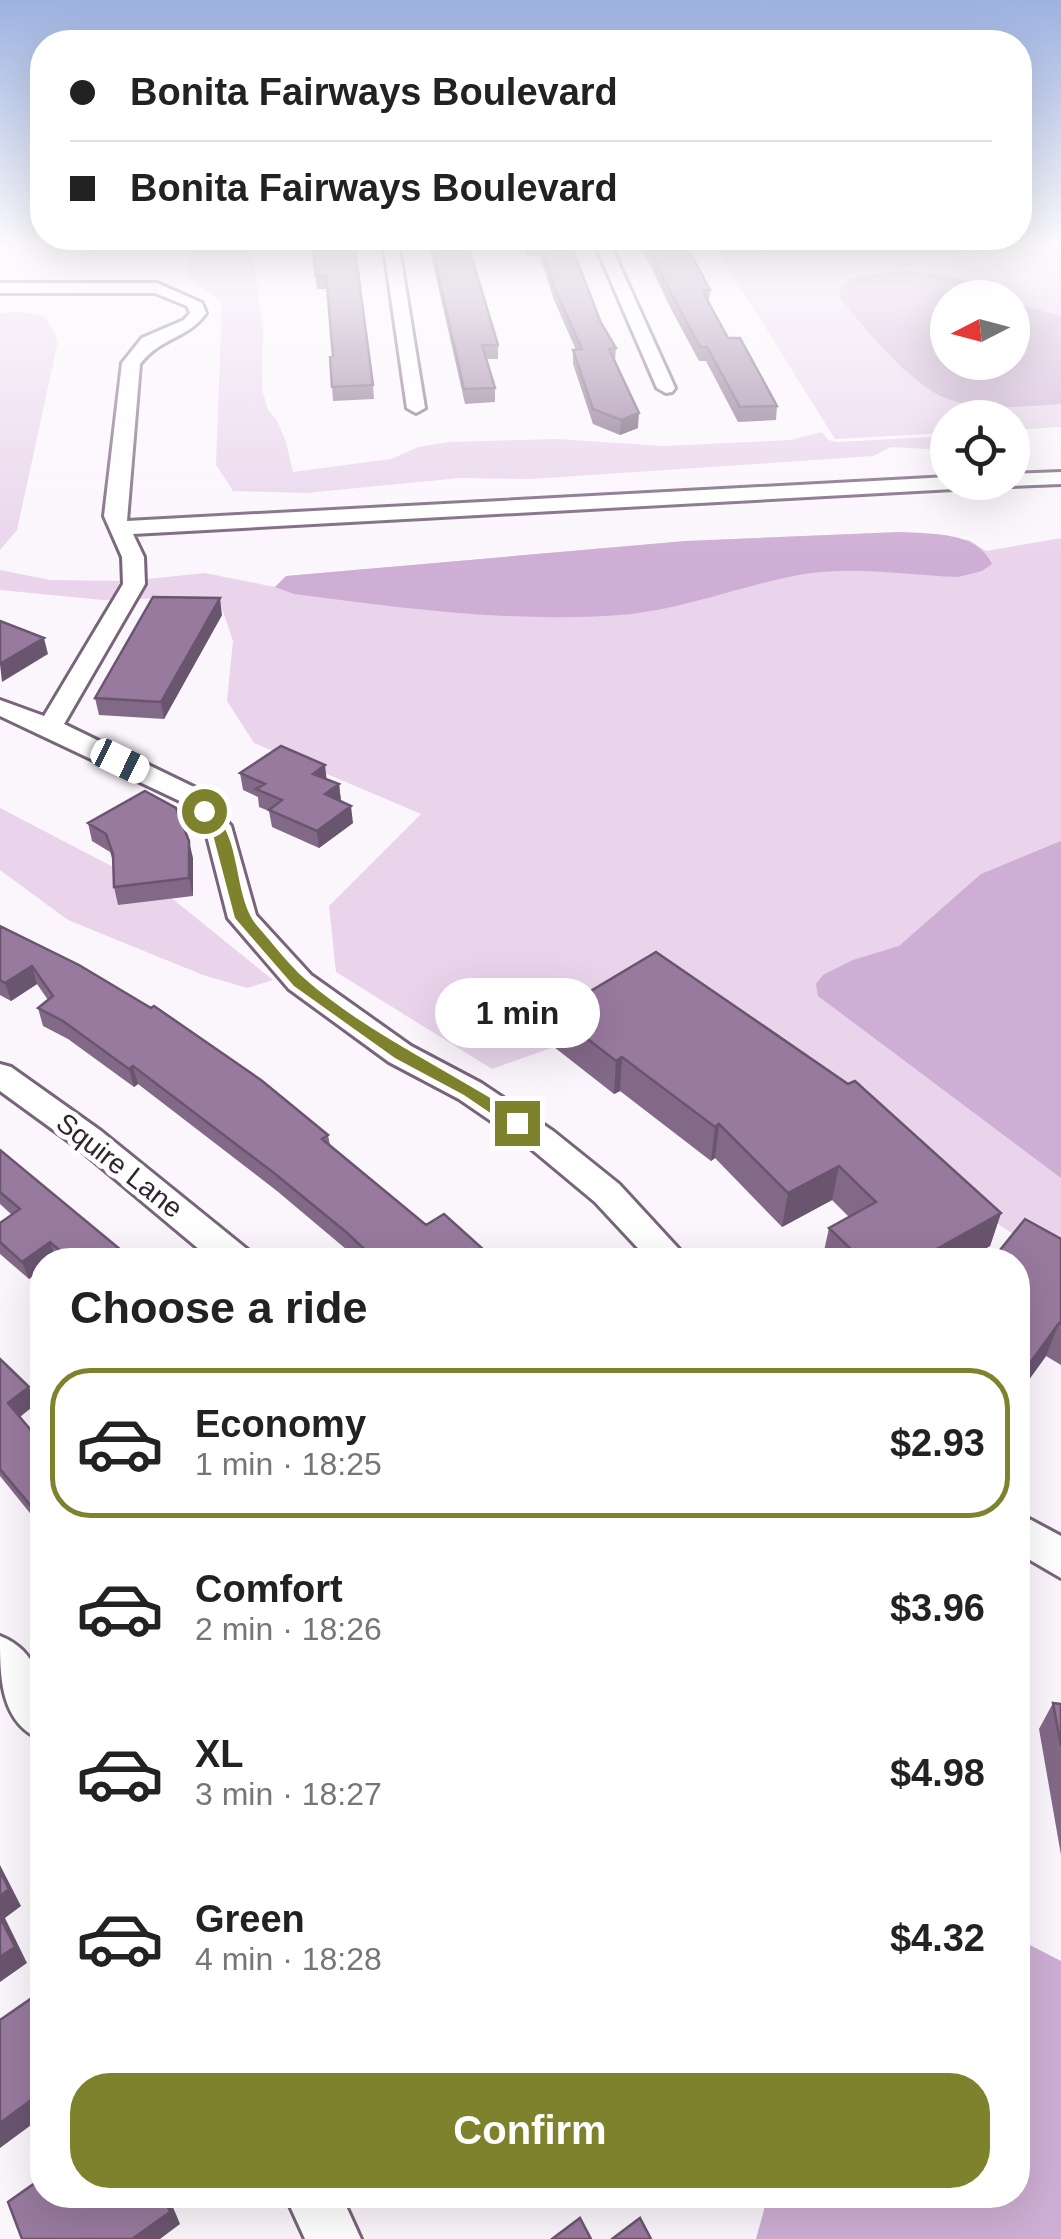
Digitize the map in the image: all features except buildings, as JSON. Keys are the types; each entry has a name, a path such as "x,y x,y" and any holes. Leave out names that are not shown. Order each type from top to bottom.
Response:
{"street":[{"path":"50,726 134,584 134,557 114,516 131,363 142,346"},
{"path":"406,346 416,408"},
{"path":"647,346 666,388"},
{"path":"1030,479 1061,478"},
{"path":"120,528 930,484"},
{"path":"0,707 50,726 190,796 218,826 242,918 300,982 400,1054 470,1091 541,1139 606,1194 659,1248"},
{"name":"Squire Lane","path":"0,1075 89,1139 221,1248"},
{"path":"1030,1539 1061,1559"},
{"path":"0,1657 30,1701"},
{"path":"318,2208 334,2239"}],"shaded area":[{"path":"0,346 57,346 17,530 0,550"},
{"path":"220,346 263,346 262,389 268,410 286,442 293,472 391,459 418,447 448,442 558,439 664,446 790,440 822,432 828,440 837,442 930,437 930,449 891,447 873,456 530,479 460,478 306,493 233,491 216,465"},
{"path":"777,346 930,346 930,380 1030,380 1030,346 1061,346 1061,427 1030,429 1030,400 930,400 930,434 835,439"},
{"path":"882,346 930,346 930,380 1030,380 1030,346 1061,346 1061,404 952,400 932,391"},
{"path":"900,532 969,540 986,551 1061,538 1061,1266 847,1123 654,986 554,1047 492,1069 336,972 329,906 421,814 254,743 227,701 233,641 218,597 103,600 0,590 0,570 50,580 128,581 205,573 275,587 286,576 686,541"},
{"path":"900,532 965,540 985,553 992,564 958,577 818,572 666,608 579,617 497,616 416,609 294,594 275,587 286,576 686,541"},
{"path":"0,808 169,896 273,980 247,988 203,975 68,920 0,870"},
{"path":"1061,841 1061,1178 818,996 816,984 823,975 853,960 899,946 981,874"},
{"path":"1030,1945 1061,1961 1061,2239 756,2239 764,2208 1030,2208"}],"route":[{"path":"204,811 218,826 242,918 300,982 400,1054 470,1091 517,1123"}]}
